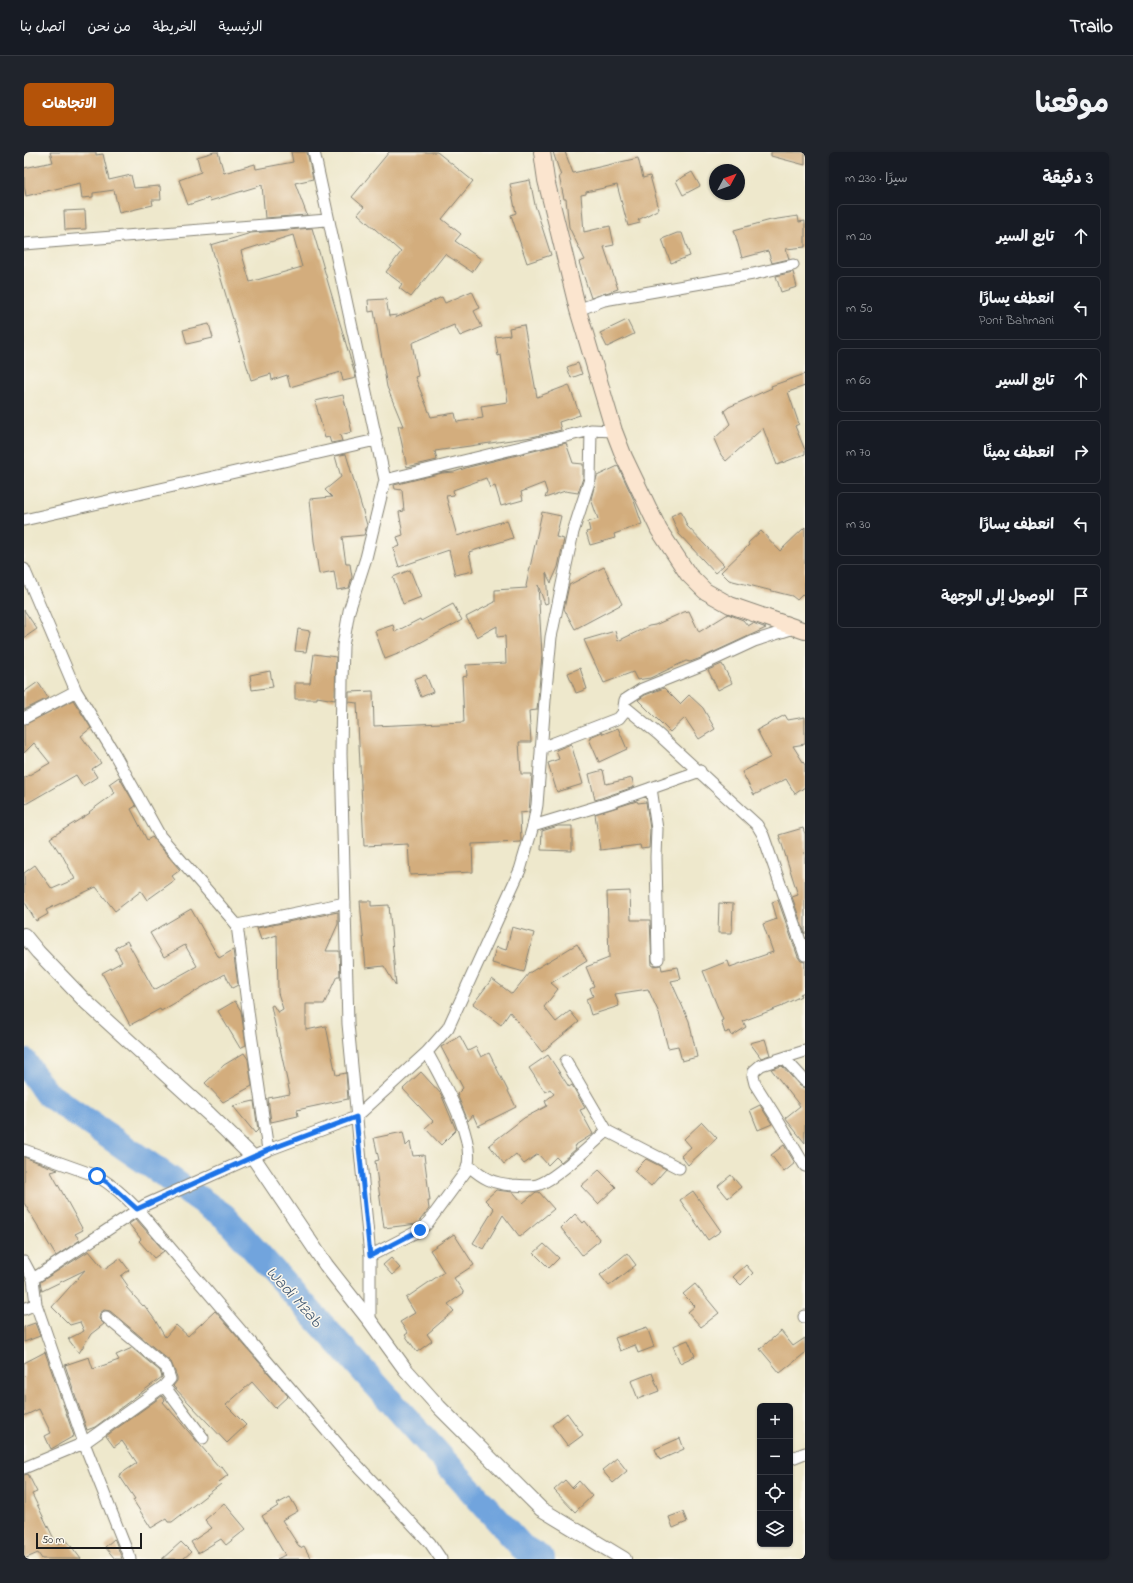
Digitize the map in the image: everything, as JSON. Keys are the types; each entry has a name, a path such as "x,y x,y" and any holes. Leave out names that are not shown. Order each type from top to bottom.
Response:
{"main road":[{"path":"542,152 546,180 578,310 614,432 624,458 659,530 688,574 705,591 730,605 799,629"}],"street":[{"path":"314,152 385,480 368,551 349,611 343,646 341,754 348,1024 370,1256 370,1321"},
{"path":"24,244 328,220"},
{"path":"578,310 604,300 753,274 793,265"},
{"path":"385,480 592,430 614,432"},
{"path":"33,1279 141,1207 268,1150 356,1117 427,1052 448,1028 520,870 533,826 538,805 541,748 551,637 573,532 590,479 592,430"},
{"path":"24,520 376,440"},
{"path":"24,569 76,691 114,753 160,836 237,925 268,1150"},
{"path":"541,748 619,718 623,713 627,699 642,689 702,665 754,641 799,629"},
{"path":"24,718 76,691"},
{"path":"624,706 700,771 757,825 763,835 780,888 805,955"},
{"path":"533,826 700,771"},
{"path":"651,788 658,829 656,857 658,959"},
{"path":"237,925 345,903"},
{"path":"24,935 38,952 86,1002 210,1114 370,1321 404,1369 439,1407 541,1509 624,1559"},
{"path":"805,1051 762,1065 754,1071 753,1076 755,1084 805,1166"},
{"path":"370,1256 420,1230 427,1224 469,1166 469,1153 458,1113 427,1052"},
{"path":"784,1058 805,1081"},
{"path":"566,1061 607,1131 679,1168"},
{"path":"469,1166 486,1180 509,1184 531,1186 538,1185 551,1179 607,1131"},
{"path":"24,1150 97,1176 141,1207 160,1238 342,1449 430,1543 441,1559"},
{"path":"24,1262 33,1279 36,1304 84,1443 130,1559"},
{"path":"24,1309 36,1304"},
{"path":"24,1468 84,1443 164,1386 170,1379 166,1367 106,1317"},
{"path":"164,1386 204,1438"},
{"path":"793,1458 805,1453"}],"building":[{"path":"50,152 96,152 96,155 103,154 109,180 131,175 134,188 160,186 161,200 152,200 153,205 119,213 114,190 93,193 93,197 82,198 80,183 26,196 24,185 24,168 53,162"},
{"path":"218,152 224,173 255,164 256,169 293,162 291,152 307,152 313,179 295,183 307,215 265,218 262,185 210,201 209,198 188,205 179,180 201,172 197,157"},
{"path":"389,152 437,152 473,181 442,219 461,234 455,241 481,259 472,272 445,254 411,297 399,288 402,284 386,272 401,252 358,214 364,207 352,197"},
{"path":"553,152 565,152 573,173 638,158 643,178 650,176 659,209 638,220 640,223 628,226 617,185 586,192 586,194 581,195 584,232 610,226 614,245 604,247 618,289 591,298 579,262 585,260 569,227 566,199 564,199 559,176 561,176"},
{"path":"771,152 805,152 805,165 771,156"},
{"path":"692,172 700,186 683,195 676,181"},
{"path":"530,180 535,205 551,255 527,263 511,215 516,213 510,184"},
{"path":"85,210 86,229 65,230 64,211"},
{"path":"798,216 799,222 805,221 805,247 786,249 789,259 772,263 768,251 742,258 734,230 771,220"},
{"path":"312,228 356,378 343,381 341,372 290,387 287,375 272,380 271,374 251,380 211,245 251,233","holes":["293,235 302,267 250,282 241,251"]},
{"path":"677,233 682,233 690,256 671,263 662,239"},
{"path":"793,272 797,287 781,292 776,276"},
{"path":"472,291 480,308 474,311 482,327 460,336 454,325 412,343 418,376 415,377 431,417 455,413 457,422 483,418 481,406 508,402 501,355 498,356 495,337 510,335 509,328 524,325 537,397 569,385 580,415 559,422 561,430 532,437 435,451 437,460 407,467 398,426 403,426 387,387 374,311 369,312 368,300 386,299 389,316 397,315 395,318 442,297 445,303"},
{"path":"627,320 634,334 607,347 600,333"},
{"path":"209,324 213,338 187,344 183,330"},
{"path":"578,363 582,374 571,378 567,367"},
{"path":"805,374 805,386 788,392 799,424 795,426 805,450 805,454 777,465 763,428 726,461 721,455 714,439 730,424 724,411 729,407 772,388 771,386"},
{"path":"343,395 352,432 340,435 342,441 331,443 329,437 325,438 315,401"},
{"path":"566,443 573,463 583,464 583,478 578,493 565,491 545,498 547,492 544,483 521,492 523,500 501,506 495,486 490,488 486,478 453,490 454,495 446,496 457,536 507,520 513,538 469,552 473,571 455,575 449,550 399,567 393,548 400,546 397,537 403,535 399,512 404,511 402,490 395,489 394,485 442,473 454,472"},
{"path":"346,454 367,525 364,535 342,537 346,564 350,564 352,577 349,588 337,590 334,571 319,574 310,499 332,497 325,490 341,477 335,456"},
{"path":"618,466 633,498 642,524 614,534 615,538 590,545 586,532 590,531 588,522 598,519 591,499 597,476"},
{"path":"681,511 687,526 724,565 715,573 679,534 671,516"},
{"path":"542,512 561,516 556,537 564,539 558,567 551,583 546,573 548,603 545,604 538,585 542,655 537,710 529,711 531,742 519,742 521,774 532,774 529,812 520,813 521,842 472,844 473,872 410,875 408,844 364,846 357,703 349,702 349,692 373,691 374,726 464,722 462,677 467,676 466,665 506,663 505,636 497,637 497,626 477,637 466,617 495,602 495,590 527,588 526,586"},
{"path":"805,527 805,592 797,600 792,596 729,580 721,572 761,531 780,551"},
{"path":"604,567 622,604 575,629 564,609 569,585"},
{"path":"410,570 421,597 403,604 393,577"},
{"path":"453,604 462,620 403,652 385,659 375,631 393,625 395,632 420,619 421,621"},
{"path":"24,610 37,629 24,638"},
{"path":"689,611 699,632 728,614 743,620 748,626 753,623 766,628 701,658 690,662 686,661 650,678 637,680 633,672 604,683 584,640 615,631 618,641 649,626"},
{"path":"298,629 310,631 306,652 295,651"},
{"path":"314,654 336,657 335,700 317,697 317,699 295,699 295,683 310,683"},
{"path":"722,664 732,683 718,690 708,670"},
{"path":"580,668 587,689 576,693 568,673"},
{"path":"270,671 273,687 252,690 250,675"},
{"path":"426,675 433,692 421,697 414,679"},
{"path":"38,682 48,698 24,710 24,692"},
{"path":"664,688 680,704 689,695 703,708 715,729 699,739 685,718 670,732 638,700 645,695"},
{"path":"73,700 91,728 81,736 101,763 92,769 97,777 83,786 76,775 24,805 24,778 50,763 34,743 24,753 24,725"},
{"path":"785,715 788,720 805,717 805,744 793,746 805,765 805,787 795,794 786,779 754,795 742,772 771,757 757,730"},
{"path":"618,728 627,749 599,762 589,739 591,738 590,737"},
{"path":"571,744 583,784 557,792 548,763 559,759 556,750"},
{"path":"603,770 606,784 632,778 634,787 595,800 589,774"},
{"path":"119,777 136,806 131,809 147,840 152,837 180,870 172,876 175,880 147,900 141,891 115,911 96,887 46,910 48,914 36,921 24,901 24,873 35,865 52,889 75,879 60,851 59,852 50,838 90,813 89,812 115,793 109,784"},
{"path":"637,801 638,803 646,802 650,829 649,848 641,849 640,845 600,850 595,814"},
{"path":"558,826 572,826 572,851 541,850 542,831"},
{"path":"803,828 805,834 805,934 792,897 798,895 779,835"},
{"path":"630,891 631,920 650,920 652,966 661,965 662,970 678,967 681,979 671,981 689,1021 697,1057 682,1061 678,1046 668,1048 659,1013 648,989 615,994 619,1006 591,1015 586,999 593,996 590,988 594,986 586,967 609,958 607,892"},
{"path":"778,900 798,957 801,961 805,962 805,992 800,994 801,996 783,1006 743,1021 746,1027 732,1036 730,1031 725,1033 721,1021 723,1020 703,971 728,961 730,967 773,952 763,924 777,919 772,902"},
{"path":"360,901 371,901 371,906 389,905 396,986 384,966 366,968"},
{"path":"719,903 733,904 732,933 718,933"},
{"path":"191,909 219,958 233,950 238,985 232,988 225,974 161,1011 160,1009 130,1025 102,973 122,962 115,948 127,941 154,990 197,966 185,945 164,957 150,933"},
{"path":"338,912 338,924 326,951 339,951 340,976 337,976 324,1004 306,1004 306,1030 326,1026 336,1075 346,1073 348,1099 297,1110 298,1116 271,1122 268,1098 290,1094 271,1006 273,1005 278,1013 283,1009 278,993 277,935 261,940 257,928"},
{"path":"512,927 534,933 524,972 492,963 496,947 506,950"},
{"path":"577,944 587,961 551,983 558,989 544,1007 556,1022 570,1011 579,1022 542,1052 510,1012 501,1025 473,1004 492,979 512,994 529,973"},
{"path":"235,1001 241,1011 246,1045 240,1048 218,1011"},
{"path":"460,1036 468,1051 476,1047 481,1057 489,1053 516,1107 478,1126 473,1115 468,1121 457,1094 463,1088 441,1047"},
{"path":"765,1039 770,1055 761,1058 750,1043"},
{"path":"244,1053 248,1059 252,1086 223,1102 205,1083 224,1065"},
{"path":"548,1055 569,1087 572,1085 585,1108 580,1110 593,1134 574,1146 576,1149 561,1162 556,1157 548,1165 538,1154 524,1164 516,1154 504,1164 489,1145 524,1118 547,1106 545,1101 554,1094 550,1089 545,1092 529,1068"},
{"path":"782,1066 800,1086 805,1088 805,1143 785,1118 800,1106 771,1069"},
{"path":"421,1072 441,1094 456,1130 441,1145 425,1128 433,1121 403,1089"},
{"path":"254,1101 258,1130 255,1133 233,1106"},
{"path":"760,1105 772,1124 758,1130 750,1110"},
{"path":"702,1122 717,1138 688,1165 681,1156 691,1147 684,1139"},
{"path":"403,1132 406,1146 410,1142 413,1156 424,1155 430,1201 428,1201 429,1209 417,1224 384,1228 375,1161 379,1160 374,1138"},
{"path":"784,1145 795,1163 784,1172 771,1155"},
{"path":"24,1157 58,1170 51,1172 83,1230 75,1234 80,1240 56,1256 24,1203"},
{"path":"646,1159 666,1169 651,1186 634,1171"},
{"path":"599,1170 616,1187 598,1204 581,1186"},
{"path":"731,1175 741,1187 728,1198 718,1186"},
{"path":"496,1190 513,1192 523,1203 536,1192 539,1192 554,1209 520,1237 503,1215 483,1249 473,1243 494,1209 485,1200"},
{"path":"693,1191 721,1231 708,1240 680,1200"},
{"path":"575,1214 583,1223 585,1221 600,1240 582,1255 561,1228"},
{"path":"136,1219 164,1251 154,1258 139,1241 141,1239 129,1224"},
{"path":"454,1234 474,1265 454,1278 464,1293 448,1304 454,1311 427,1334 432,1341 417,1352 405,1335 408,1333 400,1322 415,1313 406,1298 444,1272 430,1250"},
{"path":"544,1244 559,1258 549,1268 534,1253"},
{"path":"89,1251 104,1269 120,1258 129,1270 121,1276 128,1286 126,1287 143,1306 144,1305 165,1337 176,1325 188,1336 215,1311 288,1396 275,1408 252,1382 226,1405 246,1425 227,1443 173,1386 177,1381 177,1377 171,1362 110,1311 104,1310 100,1313 99,1319 104,1324 91,1334 79,1353 68,1339 84,1331 80,1322 70,1325 52,1307 85,1270 42,1291 40,1282"},
{"path":"627,1253 636,1265 609,1286 600,1275"},
{"path":"391,1258 400,1268 392,1275 383,1265"},
{"path":"746,1265 753,1273 741,1285 733,1277"},
{"path":"695,1284 719,1313 701,1327 688,1312 695,1306 683,1294"},
{"path":"35,1323 40,1336 24,1342 24,1327"},
{"path":"647,1327 654,1347 638,1353 635,1345 620,1351 615,1338"},
{"path":"781,1331 793,1346 805,1338 805,1353 780,1373 760,1349"},
{"path":"688,1340 695,1356 680,1363 673,1346"},
{"path":"132,1348 160,1371 162,1377 95,1427 87,1430 65,1365 89,1357 93,1369 119,1360 116,1355"},
{"path":"45,1352 74,1436 51,1449 45,1436 51,1433 39,1409 24,1416 24,1363"},
{"path":"652,1373 659,1391 638,1399 631,1381"},
{"path":"162,1396 165,1400 163,1402 219,1467 221,1466 228,1475 219,1482 221,1484 172,1522 168,1522 166,1519 151,1528 133,1500 135,1499 119,1475 137,1463 122,1441 114,1447 106,1436"},
{"path":"567,1413 583,1435 568,1446 552,1425"},
{"path":"680,1438 684,1449 660,1460 655,1449"},
{"path":"617,1458 627,1471 613,1483 602,1470"},
{"path":"28,1474 37,1492 32,1494 57,1545 65,1538 81,1559 42,1559 38,1553 24,1559 24,1475"},
{"path":"565,1480 572,1488 579,1481 592,1496 575,1512 554,1490"},
{"path":"290,1497 298,1511 282,1520 300,1548 304,1546 311,1559 277,1559 285,1555 262,1516 278,1506 277,1504"},
{"path":"224,1503 246,1529 226,1545 221,1539 198,1553 191,1542 212,1528 205,1520"},
{"path":"683,1512 687,1522 673,1528 669,1517"},
{"path":"114,1539 122,1559 115,1559 105,1547"},
{"path":"181,1542 191,1552 183,1559 162,1559"}],"waterway":[{"name":"Wadi Mzab","path":"24,1061 46,1093 224,1216 522,1547 542,1559"}],"route":[{"path":"97,1176 124,1195 137,1209 268,1150 356,1117 370,1256 420,1230"}]}
